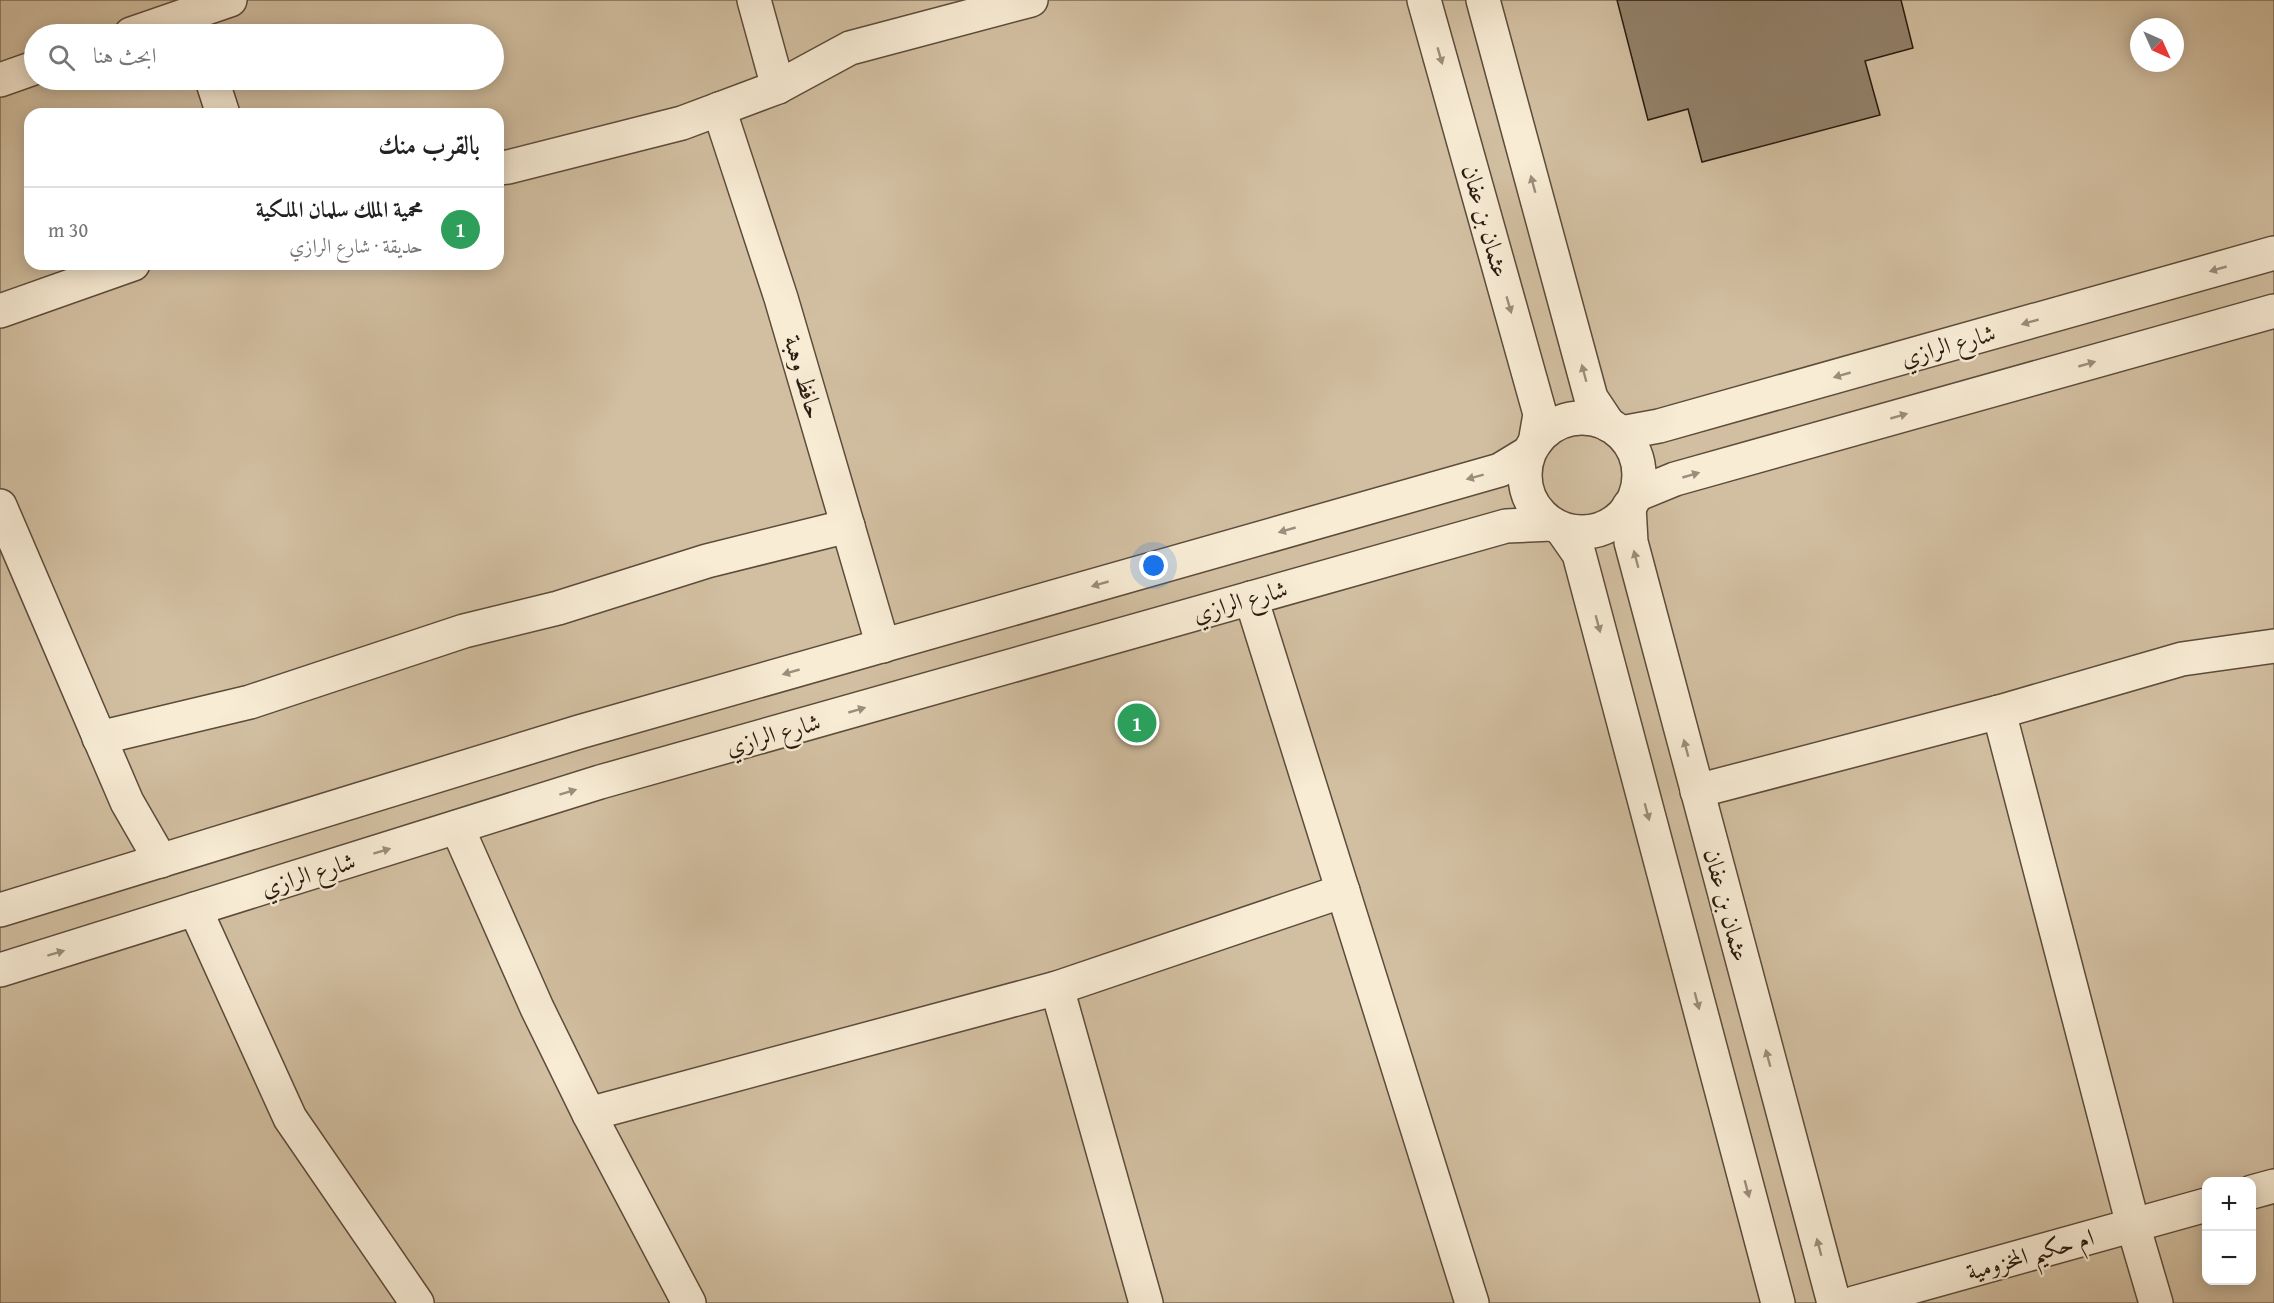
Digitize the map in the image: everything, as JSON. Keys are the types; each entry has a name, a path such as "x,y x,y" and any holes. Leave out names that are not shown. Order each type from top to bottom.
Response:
{"street":[{"path":"164,24 230,0"},
{"path":"754,0 778,87"},
{"path":"504,167 682,123 778,87 850,48 1031,0"},
{"name":"عثمان بن عفان","path":"1424,0 1540,414 1531,448"},
{"path":"1483,0 1591,398 1635,452 1640,474 1625,514 1608,527 1587,533 1558,527 1542,518 1528,499 1524,476 1531,448"},
{"path":"0,80 24,72"},
{"path":"215,90 221,108"},
{"name":"حافظ وهبة","path":"719,109 781,298 883,646"},
{"name":"شارع الرازي","path":"1615,429 1659,426 2274,253"},
{"path":"0,311 116,270"},
{"path":"1632,500 1676,479 2274,311"},
{"path":"0,910 579,732 1500,470 1531,448 1540,435 1559,422 1581,417 1603,421 1615,429"},
{"name":"عثمان بن عفان","path":"1632,500 1631,542 1834,1303"},
{"path":"0,506 127,802 161,861"},
{"path":"99,738 249,702 464,631 558,608 707,561 848,526"},
{"name":"شارع الرازي","path":"0,970 612,779 1506,526 1558,527"},
{"path":"1558,527 1579,554 1778,1303"},
{"path":"1251,598 1472,1303"},
{"path":"1697,791 1999,712 2182,659 2274,646"},
{"path":"1999,712 2133,1225 2156,1303"},
{"path":"457,827 537,1008 589,1114 689,1303"},
{"path":"589,1114 1057,988 1343,891"},
{"path":"195,909 291,1118 417,1303"},
{"path":"1057,988 1146,1303"},
{"path":"2256,1191 2274,1186"},
{"name":"ام حكيم المخزومية","path":"1854,1303 2202,1206"}],"shaded area":[{"path":"0,0 2274,0 2274,1303 0,1303"}],"building":[{"path":"1617,0 1901,0 1913,48 1865,61 1880,115 1702,162 1688,109 1648,120"}],"place":[{"name":"محمية الملك سلمان الملكية","path":"1137,723"}]}
